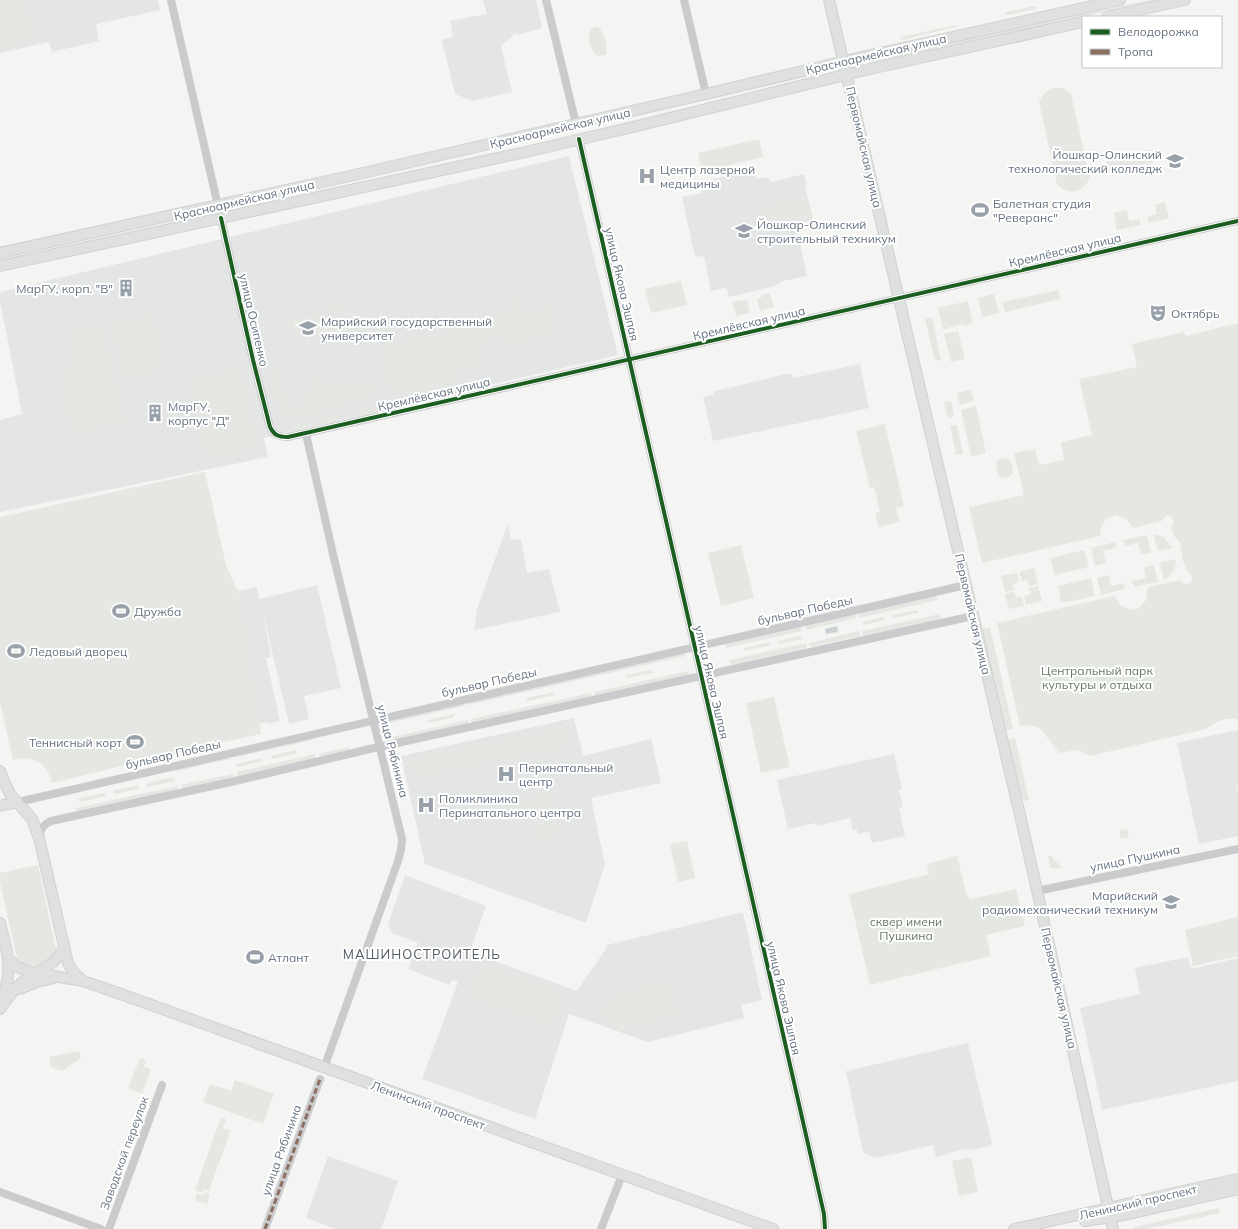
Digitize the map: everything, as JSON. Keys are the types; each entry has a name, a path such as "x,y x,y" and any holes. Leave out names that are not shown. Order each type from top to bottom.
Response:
{"main road":[{"name":"Первомайская улица","path":"829,0 1037,891 1113,1229"},
{"name":"Красноармейская улица","path":"0,254 218,206 844,61 1120,0"},
{"path":"1112,16 1185,0"},
{"name":"Красноармейская улица","path":"0,266 530,151 847,74 1082,22"},
{"name":"улица Якова Эшпая","path":"576,124 579,139"},
{"name":"улица Осипенко","path":"218,206 220,218"},
{"name":"Ленинский проспект","path":"0,770 7,788 32,819 39,838 70,968 77,977 83,981"},
{"path":"0,806 18,802"},
{"path":"0,923 8,958 8,975 0,1009"},
{"path":"0,1009 20,984 52,963 61,954 64,948"},
{"name":"Ленинский проспект","path":"8,958 20,968 36,973 83,981 773,1229"},
{"name":"Ленинский проспект","path":"11,994 32,983 62,977"},
{"name":"Ленинский проспект","path":"1014,1229 1109,1212 1238,1179"},
{"name":"Ленинский проспект","path":"1048,1229 1094,1219 1109,1212 1124,1215 1238,1190"}],"street":[{"name":"улица Осипенко","path":"171,0 218,206"},
{"name":"улица Якова Эшпая","path":"546,0 576,124"},
{"path":"684,0 706,94"},
{"name":"улица Якова Эшпая","path":"579,139 824,1214 825,1229"},
{"name":"улица Осипенко","path":"220,218 270,427"},
{"name":"Кремлёвская улица","path":"270,427 273,433 280,437 306,434 1238,222"},
{"name":"улица Рябинина","path":"306,434 333,554 402,839 401,850 324,1068"},
{"name":"бульвар Победы","path":"18,802 966,586"},
{"path":"39,838 42,827 51,821 973,616"},
{"name":"улица Пушкина","path":"1037,891 1238,849"},
{"name":"улица Рябинина","path":"265,1229 320,1079"},
{"name":"Заводской переулок","path":"109,1229 162,1085"},
{"path":"601,1229 622,1175"},
{"path":"0,1192 101,1229"}],"shaded area":[{"path":"0,0 158,0 160,10 96,24 99,41 52,52 49,42 0,53"},
{"path":"483,0 536,0 542,28 518,35 516,33 501,46 512,92 472,101 455,94 442,40 453,37 450,21 487,14"},
{"name":"Марийский государственный университет","path":"569,156 618,355 264,438 268,457 0,512 0,420 22,414 0,301 0,292"},
{"name":"Йошкар-Олинский строительный техникум","path":"754,170 756,179 769,177 771,182 804,174 807,185 805,186 813,220 796,224 807,276 783,281 775,286 729,297 726,288 711,291 704,256 695,257 682,197 702,193 700,182"},
{"path":"860,364 869,408 713,441 703,397 714,395 715,391 791,373 793,378"},
{"path":"508,523 511,540 521,539 527,573 549,569 560,612 474,630 477,609"},
{"path":"317,585 341,688 304,696 309,719 289,724 262,609 271,657 266,658 280,721 268,724 267,722 259,724 246,631 238,591 257,587 259,599"},
{"path":"837,626 838,632 826,634 825,629"},
{"path":"574,718 583,756 651,739 661,783 591,798 605,864 586,923 425,864 401,756"},
{"path":"1238,730 1238,785 1236,785 1238,795 1238,836 1199,844 1177,743"},
{"path":"894,754 902,789 899,790 903,807 899,808 905,836 872,843 869,832 858,834 857,830 853,830 850,818 817,826 816,823 788,829 777,780"},
{"path":"405,875 486,906 470,952 577,991 607,945 743,912 762,1000 741,1005 744,1018 648,1042 569,1014 535,1119 422,1079 458,982 452,980 450,985 408,969 418,943 392,933 388,924"},
{"path":"1188,957 1191,969 1238,958 1238,1081 1102,1110 1080,1008 1140,994 1135,968"},
{"path":"968,1043 992,1143 989,1146 970,1150 966,1149 936,1157 933,1145 877,1158 863,1153 846,1071"},
{"path":"328,1156 398,1181 381,1229 336,1229 306,1218"}],"green space":[{"path":"0,0 25,0 34,41 0,49"},
{"path":"1149,0 1160,0 870,63 870,60"},
{"path":"1035,6 1037,7 1036,9 1007,15 1005,14 1006,12"},
{"path":"955,25 957,26 902,40 900,39 901,37"},
{"path":"598,27 604,36 606,44 605,55 597,56 591,47 589,32 590,29"},
{"path":"1052,88 1063,88 1071,94 1090,178 1083,187 1075,191 1066,190 1057,184 1039,102 1044,93"},
{"path":"759,139 763,157 702,172 698,153"},
{"path":"1148,150 1153,151 1156,155 1155,160 1151,163 1109,171 1106,167 1106,162 1108,159"},
{"path":"808,197 813,220 761,232 756,208"},
{"path":"1165,202 1169,218 1149,223 1147,217 1157,214 1155,204"},
{"path":"1127,210 1129,221 1139,219 1141,225 1117,230 1114,213"},
{"path":"681,281 687,305 651,313 645,289"},
{"path":"518,289 523,310 532,311 545,307 545,301 550,305 549,321 554,327 550,334 537,334 523,344 506,346 503,344 503,336 477,343 483,366 481,368 471,368 461,371 454,383 396,396 388,388 384,370 387,368 383,343 481,325 489,319 507,312 508,294"},
{"path":"1058,290 1060,299 1005,312 1002,302"},
{"path":"770,293 774,307 760,311 757,299 762,297 761,295"},
{"path":"994,294 999,313 982,317 978,298"},
{"path":"747,300 750,313 736,316 732,302"},
{"path":"344,301 347,303 349,308 336,312 331,308 326,307 326,305"},
{"path":"968,301 973,324 964,326 962,324 943,330 938,308"},
{"path":"323,305 324,309 320,312 318,319 290,329 288,323 315,313"},
{"path":"349,311 351,317 349,317 350,323 352,323 352,326 346,331 336,333 333,325 336,321 337,315"},
{"path":"153,314 166,370 122,380 110,324"},
{"path":"932,317 941,360 935,361 925,319"},
{"path":"320,321 324,325 329,326 333,337 325,339 324,333 294,339 293,331"},
{"path":"102,322 127,422 73,435 60,383 76,353 70,330"},
{"name":"Центральный парк культуры и отдыха","path":"1238,323 1238,719 1225,719 1206,729 1090,756 1078,750 1059,753 1040,728 1029,725 1020,726 997,623 1114,596 1120,605 1131,610 1139,608 1146,600 1148,587 1181,580 1184,584 1190,583 1192,576 1188,573 1183,561 1180,543 1174,535 1171,526 1174,522 1173,519 1171,516 1167,515 1162,521 1133,528 1127,520 1117,515 1104,522 1100,536 982,563 969,507 1024,495 1014,453 1035,449 1039,465 1064,460 1061,442 1092,435 1079,379 1137,367 1132,344 1184,332 1186,336"},
{"path":"958,331 965,359 951,362 944,334"},
{"path":"240,367 259,448 212,459 204,453 187,379"},
{"path":"268,369 281,372 287,401 286,415 289,411 301,410 304,407 311,378 325,378 324,383 330,386 334,380 356,383 368,380 372,382 376,390 375,396 355,400 344,408 290,419 286,416 285,420 280,420"},
{"path":"971,389 974,401 960,405 957,393"},
{"path":"453,390 455,392 454,394 397,407 394,404 397,402"},
{"path":"951,401 954,416 948,418 944,402"},
{"path":"380,406 381,409 379,412 291,431 288,429 289,426"},
{"path":"976,406 986,453 971,456 961,410"},
{"path":"885,424 904,506 896,508 900,522 879,527 875,513 880,512 874,487 870,488 856,431"},
{"path":"957,425 963,454 956,455 950,426"},
{"path":"1004,458 1009,459 1013,472 1010,477 1000,478 996,463 998,460"},
{"name":"Дружба","path":"205,472 226,565 238,591 246,631 261,734 204,746 52,783 47,770 38,762 27,759 13,760 0,703 0,517"},
{"path":"1153,534 1163,537 1173,548 1158,551"},
{"path":"1147,535 1151,553 1141,555 1138,543 1125,546 1123,540"},
{"path":"1115,542 1116,548 1103,551 1106,563 1095,566 1091,548"},
{"path":"741,545 754,598 721,606 708,553"},
{"path":"1084,550 1089,567 1055,575 1050,558"},
{"path":"1176,559 1173,571 1164,580 1160,563"},
{"path":"1154,565 1158,582 1134,587 1132,581 1146,578 1144,567"},
{"path":"1034,568 1038,584 1029,586 1028,580 1022,581 1019,572"},
{"path":"1017,573 1019,582 1013,584 1014,590 1005,592 1001,576"},
{"path":"1109,575 1111,586 1124,583 1125,589 1101,595 1097,578"},
{"path":"1091,578 1095,596 1061,603 1058,586"},
{"path":"1038,586 1042,601 1026,605 1024,596 1031,594 1029,588"},
{"path":"1014,592 1016,598 1022,597 1024,606 1009,609 1005,594"},
{"path":"936,595 937,600 859,618 858,612"},
{"path":"918,610 918,613 893,618 892,615"},
{"path":"855,613 856,618 806,630 805,625"},
{"path":"940,614 941,619 863,636 862,631"},
{"path":"884,617 885,620 863,625 862,622"},
{"path":"801,625 802,631 726,648 725,643"},
{"path":"990,627 1013,729 1005,730 982,629"},
{"path":"859,631 860,636 810,647 809,643"},
{"path":"801,636 802,639 779,644 778,641"},
{"path":"771,642 771,645 745,651 744,648"},
{"path":"806,643 807,648 731,665 730,660"},
{"path":"685,652 685,656 468,705 467,701"},
{"path":"652,670 653,673 627,678 627,675"},
{"path":"688,671 689,675 595,696 594,692"},
{"path":"554,692 555,695 527,701 527,698"},
{"path":"591,693 592,696 472,723 471,719"},
{"path":"774,697 790,767 761,773 746,703"},
{"path":"464,702 465,706 389,723 388,719"},
{"path":"454,714 454,717 429,723 428,720"},
{"path":"468,720 469,724 393,741 392,737"},
{"path":"565,726 570,746 413,779 409,759"},
{"path":"312,736 313,740 233,758 232,754"},
{"path":"1015,738 1029,800 1024,801 1018,790 1007,742 1008,739"},
{"path":"349,747 350,751 320,758 319,754"},
{"path":"296,750 297,753 272,759 271,756"},
{"path":"315,754 316,759 238,777 237,772"},
{"path":"229,755 230,759 177,771 176,767"},
{"path":"262,758 263,761 237,767 236,764"},
{"path":"233,774 234,778 181,790 181,785"},
{"path":"174,777 175,781 147,787 147,783"},
{"path":"138,785 139,789 114,794 113,791"},
{"path":"177,786 178,790 77,812 76,808"},
{"path":"549,792 559,836 535,841 529,815 511,819 507,801"},
{"path":"105,793 106,796 80,802 79,798"},
{"path":"1127,829 1129,837 1121,839 1119,831"},
{"path":"687,841 695,878 678,882 670,844"},
{"name":"сквер имени Пушкина","path":"957,856 967,896 971,899 1016,889 1025,926 986,935 991,956 870,985 849,894 929,874 927,864"},
{"path":"1048,856 1051,856 1062,868 1051,869"},
{"path":"38,865 56,950 53,956 44,964 33,966 22,962 17,958 0,883 0,873"},
{"path":"1238,917 1238,956 1193,966 1185,930"},
{"path":"747,957 750,973 746,975 742,958"},
{"path":"481,963 503,971 491,1005 469,997"},
{"path":"504,971 566,993 554,1028 491,1005"},
{"path":"670,980 679,1015 620,1030 601,1017 609,996"},
{"path":"79,1051 81,1058 62,1071 51,1067 49,1057"},
{"path":"140,1058 146,1060 144,1066 151,1069 142,1094 128,1088"},
{"path":"235,1080 274,1094 263,1124 203,1102 210,1084 231,1091"},
{"path":"221,1117 226,1119 223,1128 231,1130 209,1191 204,1189 203,1193 195,1190"},
{"path":"971,1157 978,1192 959,1196 952,1161"},
{"path":"205,1192 210,1194 207,1204 195,1200 197,1193 204,1196"},
{"path":"1219,1208 1220,1213 1147,1229 1134,1229 1134,1227"}],"marked path":[{"path":"265,1229 320,1079"}],"cycle path":[{"path":"579,139 824,1214 825,1229"},
{"path":"221,218 253,360 270,427 273,432 282,437 288,437 1238,221"}],"place":[{"name":"Йошкар-Олинский технологический колледж","path":"1175,161"},
{"name":"Центр лазерной медицины","path":"647,176"},
{"name":"Балетная студия \"Реверанс\"","path":"980,210"},
{"name":"Йошкар-Олинский строительный техникум","path":"744,231"},
{"name":"МарГУ, корп. \"В\"","path":"126,288"},
{"name":"Октябрь","path":"1158,313"},
{"name":"Марийский государственный университет","path":"308,328"},
{"name":"МарГУ, корпус \"Д\"","path":"155,413"},
{"name":"Дружба","path":"121,611"},
{"name":"Ледовый дворец","path":"16,651"},
{"name":"Теннисный корт","path":"135,742"},
{"name":"Перинатальный центр","path":"506,774"},
{"name":"Поликлиника Перинатального центра","path":"426,805"},
{"name":"Марийский радиомеханический техникум","path":"1171,902"},
{"name":"Атлант","path":"255,957"}],"district":[{"name":"МАШИНОСТРОИТЕЛЬ","path":"422,954"}]}
